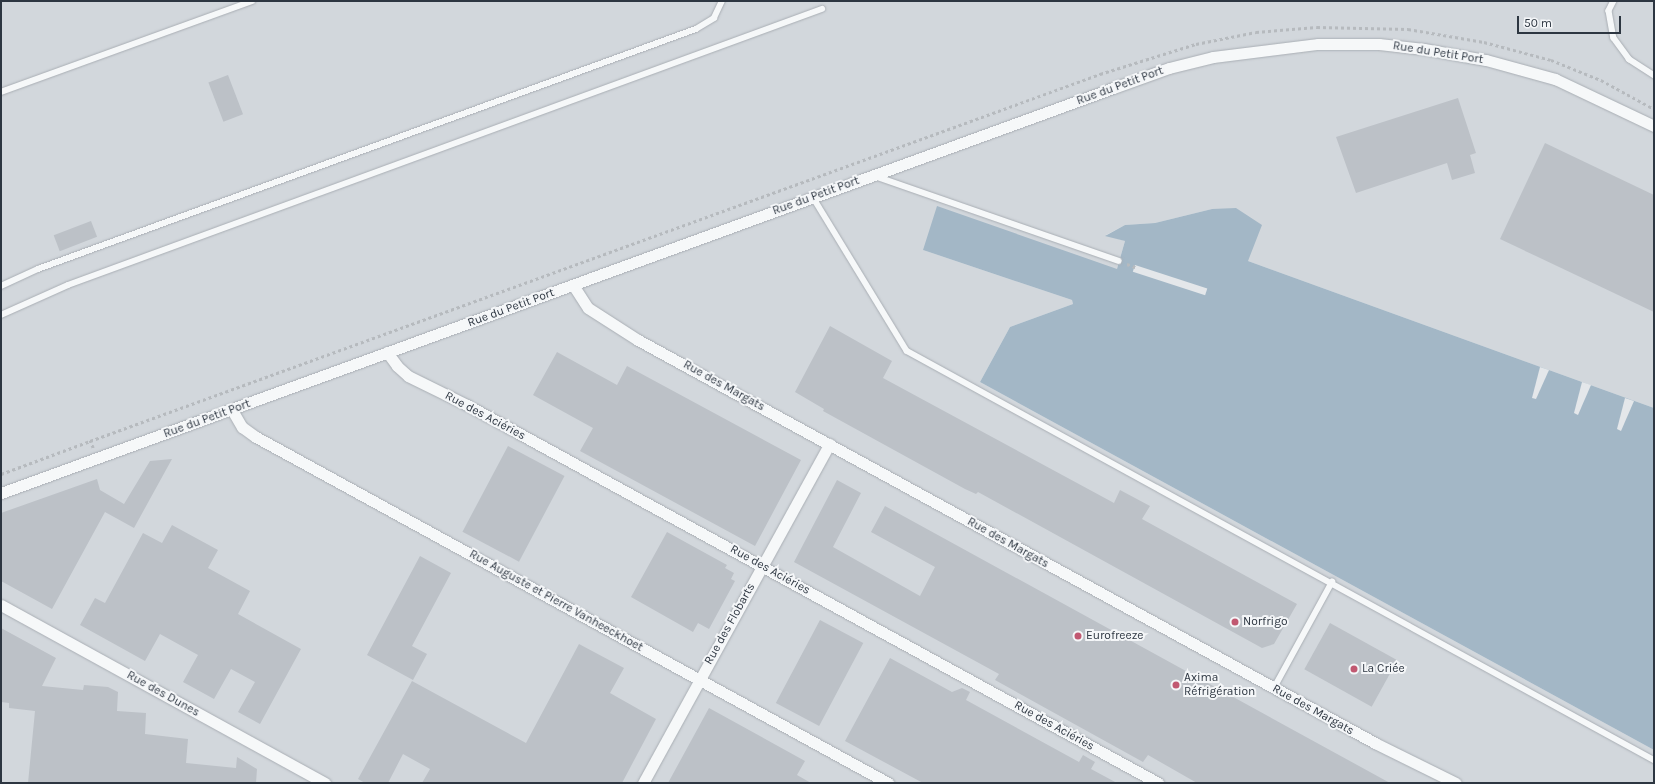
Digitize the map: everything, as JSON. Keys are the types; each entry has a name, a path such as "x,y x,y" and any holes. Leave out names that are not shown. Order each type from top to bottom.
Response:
{"street":[{"name":"Rue du Petit Port","path":"1,493 1169,68 1236,53 1318,44 1409,46 1502,63 1568,83 1649,123"},
{"name":"Rue des Margats","path":"573,285 584,304 603,319 1375,743 1456,783"},
{"name":"Rue des Aciéries","path":"387,352 397,366 408,376 762,566 1158,783"},
{"name":"Rue Auguste et Pierre Vanheeckhoet","path":"232,410 242,427 256,437 888,783"},
{"name":"Rue des Flobarts","path":"643,783 829,444"},
{"name":"Rue des Dunes","path":"1,605 325,783"}],"lane":[{"path":"1,92 252,1"},
{"path":"1,286 38,269 696,29 714,18 722,1"},
{"path":"1614,1 1609,11 1614,38 1629,59 1654,75"},
{"path":"1,315 56,290 822,9"},
{"path":"873,176 1119,261"},
{"path":"813,197 907,351 1332,582 1654,760"},
{"path":"1274,688 1332,582"}],"path":[{"path":"1,474 90,441"}],"shaded area":[{"path":"1,1 1654,1 1654,408 1248,261 1212,209 1155,223 1125,225 1106,235 1125,241 1117,269 923,250 1072,300 1073,304 1010,327 980,382 1654,750 1654,783 1,783"}],"water":[{"path":"937,206 1117,269 1125,241 1105,236 1125,225 1155,223 1212,209 1236,208 1262,225 1248,261 1654,408 1654,750 980,382 1010,327 1073,304 1072,300 923,250"}],"pier":[{"path":"1135,265 1207,288 1205,295 1133,272"},
{"path":"1540,367 1549,370 1536,399 1532,398"},
{"path":"1582,382 1591,385 1578,415 1574,413"},
{"path":"1625,398 1634,401 1621,431 1617,429"}],"building":[{"path":"228,75 243,114 223,122 208,83"},
{"path":"1458,98 1476,153 1470,155 1475,173 1452,180 1447,163 1356,193 1336,137"},
{"path":"1545,143 1654,195 1654,312 1500,239"},
{"path":"91,221 97,237 60,251 54,235"},
{"path":"830,326 892,361 883,378 1114,503 1120,490 1150,506 1142,519 1297,604 1274,644 1262,648 978,492 976,494 965,489 823,411 824,409 795,392"},
{"path":"557,352 617,385 627,366 801,460 755,546 580,451 593,428 533,395"},
{"path":"508,446 565,476 519,562 462,532"},
{"path":"172,459 134,528 105,512 52,609 1,581 1,513 97,479 100,490 124,504 150,461"},
{"path":"837,480 861,493 833,547 920,596 935,567 871,532 885,506 1390,783 1197,783 1148,755 1143,762 995,680 999,674 794,562"},
{"path":"172,525 218,550 208,568 250,591 238,614 301,649 260,724 238,712 255,682 231,669 214,699 183,682 198,655 160,634 145,661 80,625 95,598 105,603 143,533 162,543"},
{"path":"667,532 727,565 725,568 734,573 731,579 735,581 709,629 698,623 693,632 631,597"},
{"path":"420,556 451,573 412,646 427,654 413,680 367,655"},
{"path":"820,620 863,643 819,726 776,703"},
{"path":"1330,623 1397,660 1372,707 1304,669"},
{"path":"1,628 56,658 42,686 83,690 84,685 108,687 118,692 117,711 146,713 145,734 188,739 186,763 236,768 237,757 257,769 256,783 28,783 35,711 9,708 9,703 1,702"},
{"path":"579,644 624,668 610,693 656,719 622,783 422,783 430,769 403,754 388,783 365,783 358,779 412,681 526,743"},
{"path":"890,658 952,692 962,688 970,692 966,700 1079,762 1083,755 1095,762 1091,769 1117,783 923,783 845,741"},
{"path":"709,708 805,761 797,775 811,783 668,783"}],"place":[{"name":"Norfrigo","path":"1235,622"},
{"name":"Eurofreeze","path":"1078,636"},
{"name":"La Criée","path":"1354,669"},
{"name":"Axima Réfrigération","path":"1176,685"}]}
